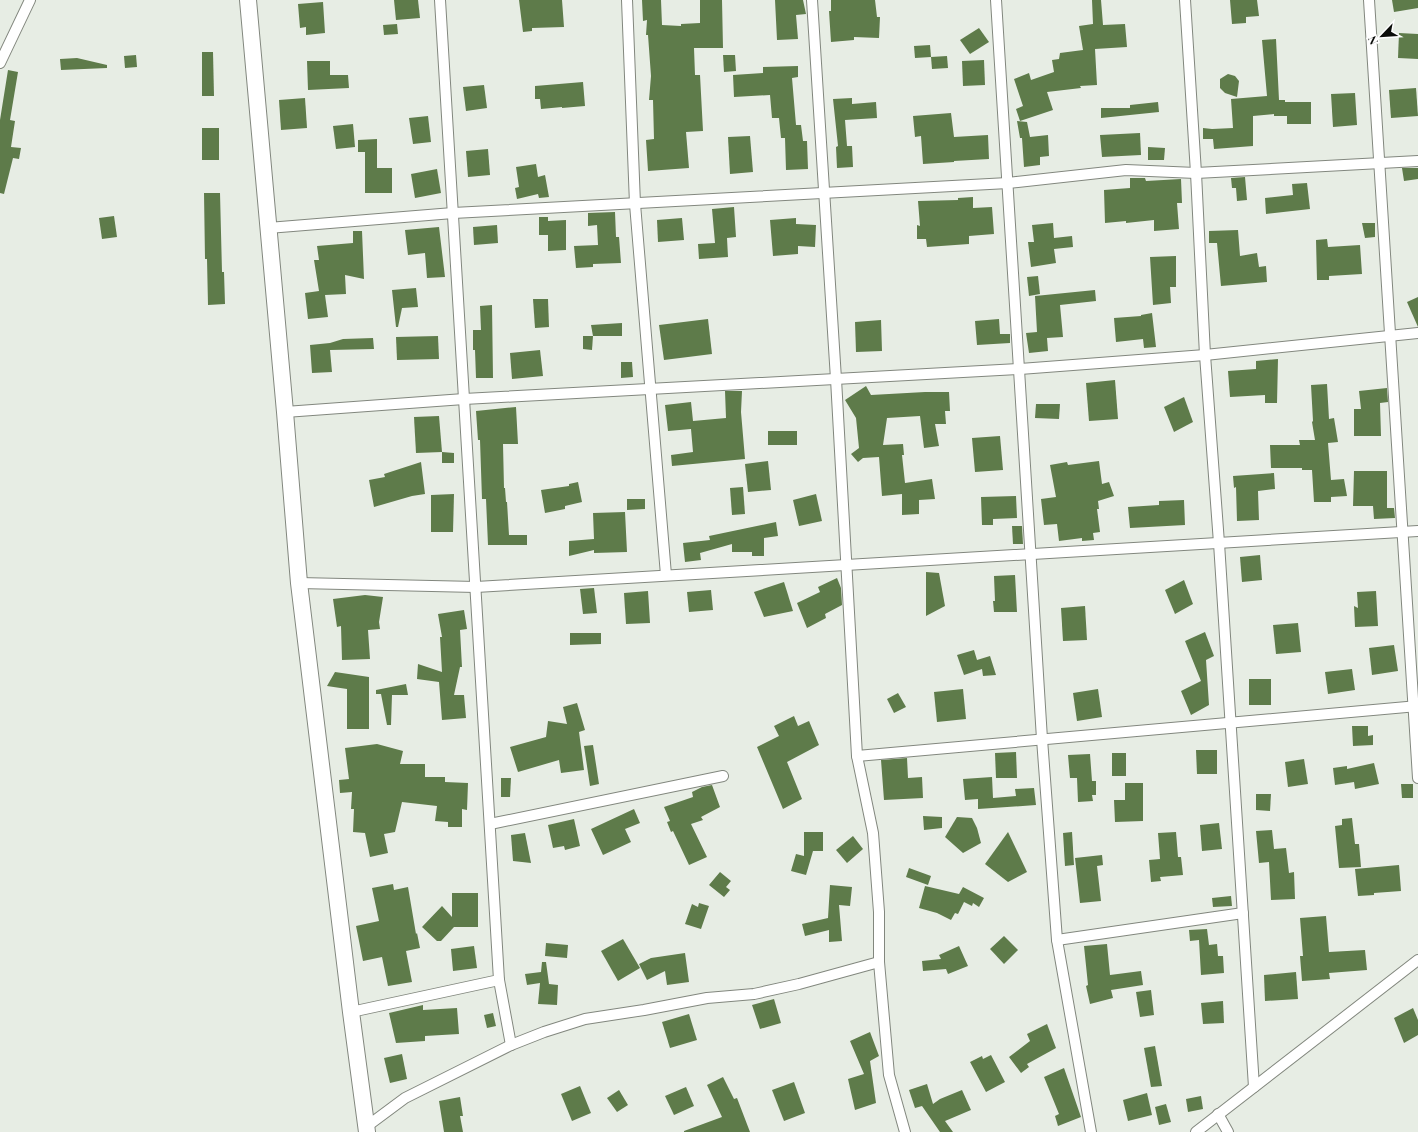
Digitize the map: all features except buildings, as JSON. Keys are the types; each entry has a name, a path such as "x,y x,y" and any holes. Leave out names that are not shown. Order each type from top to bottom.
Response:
{"highway":[{"path":"248,0 299,583 366,1130"}],"street":[{"path":"0,63 30,0"},
{"path":"440,0 499,980 511,1045"},
{"path":"626,0 635,204 666,575"},
{"path":"812,0 836,379 857,756 873,833 879,912 879,962 889,1075 906,1132"},
{"path":"996,0 1042,739 1057,940 1091,1132"},
{"path":"1185,0 1196,173 1205,355 1219,543 1254,1087"},
{"path":"1368,0 1402,532 1416,706 1418,778"},
{"path":"268,228 453,213 1008,183 1126,170 1196,173 1418,161"},
{"path":"285,412 464,399 1020,369 1205,355 1418,333"},
{"path":"299,583 476,587 1418,531"},
{"path":"857,756 1416,706"},
{"path":"490,824 723,776"},
{"path":"1057,940 1243,913"},
{"path":"1196,1132 1418,960"},
{"path":"366,1130 405,1098 511,1045 585,1019 707,998 754,994 799,984 879,962"},
{"path":"351,1012 499,980"},
{"path":"1218,1114 1228,1132"}]}
